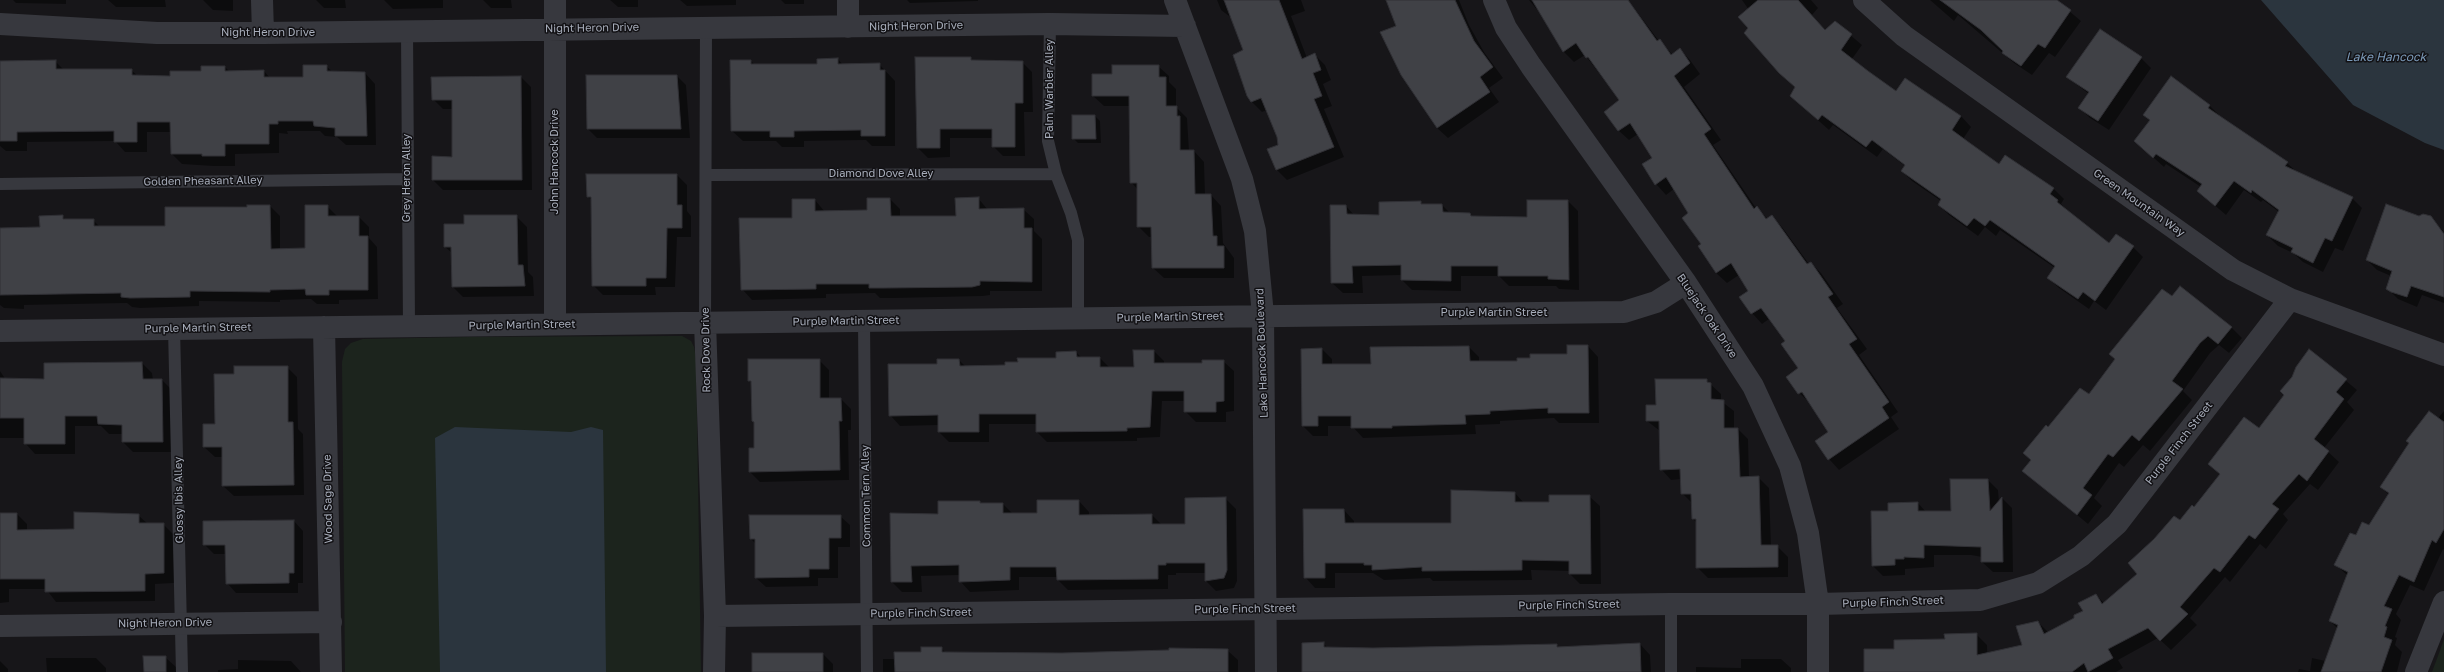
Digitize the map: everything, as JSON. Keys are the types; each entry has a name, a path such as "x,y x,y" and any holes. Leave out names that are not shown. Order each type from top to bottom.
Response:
{"street":[{"path":"262,0 263,33"},
{"name":"John Hancock Drive","path":"555,0 556,324"},
{"path":"848,0 848,27"},
{"name":"Lake Hancock Boulevard","path":"1175,0 1242,179 1255,231 1263,316 1266,672"},
{"name":"Bluejack Oak Drive","path":"1494,0 1506,28 1530,66 1686,283 1753,386 1790,466 1808,533 1818,604 1818,672"},
{"name":"Green Mountain Way","path":"1864,0 1904,36 2233,270 2290,299 2444,355"},
{"name":"Night Heron Drive","path":"0,24 157,33 1050,24 1185,26"},
{"name":"Purple Martin Street","path":"0,331 1624,312 1656,302 1686,283"},
{"name":"Purple Finch Street","path":"715,616 1671,604 1818,604 1980,600 2038,583 2081,556 2117,524 2290,299"},
{"name":"Rock Dove Drive","path":"705,322 715,616 714,672"},
{"name":"Wood Sage Drive","path":"324,327 331,672"},
{"path":"2416,672 2444,602"},
{"name":"Night Heron Drive","path":"0,626 331,622"}],"lane":[{"name":"Palm Warbler Alley","path":"1050,24 1048,141 1056,174 1071,212 1078,240 1078,318"},
{"name":"Rock Dove Drive","path":"705,322 706,27"},
{"name":"Grey Heron Alley","path":"407,31 408,326"},
{"name":"Diamond Dove Alley","path":"706,175 1056,174"},
{"name":"Golden Pheasant Alley","path":"0,184 407,179"},
{"name":"Common Tern Alley","path":"864,320 867,672"},
{"name":"Glossy Ibis Alley","path":"174,328 182,672"},
{"path":"1671,604 1672,672"}],"shaded area":[{"path":"682,336 691,341 694,347 696,359 701,672 345,672 342,362 345,349 351,343 363,339"},
{"path":"2444,639 2444,672 2432,672 2438,656"}],"water":[{"name":"Lake Hancock","path":"2261,0 2444,0 2444,150 2425,143 2353,105"},
{"path":"455,427 571,432 591,427 603,430 606,672 440,672 435,438"}],"building":[{"path":"1224,0 1279,0 1302,59 1315,53 1321,70 1313,73 1322,96 1314,99 1334,147 1276,170 1267,149 1278,145 1277,137 1261,98 1251,102 1247,96 1233,55 1243,50"},
{"path":"1386,0 1455,0 1474,41 1493,67 1480,77 1490,92 1437,128 1401,75 1380,32 1396,26"},
{"path":"1532,0 1628,0 1657,41 1660,39 1671,55 1680,48 1690,63 1674,76 1711,129 1704,134 1754,209 1757,206 1766,219 1772,215 1807,264 1811,262 1833,294 1828,297 1857,339 1849,344 1889,402 1882,407 1889,418 1828,460 1815,441 1828,432 1802,392 1798,394 1786,377 1798,368 1781,344 1785,341 1761,308 1751,314 1739,297 1748,291 1731,263 1716,273 1698,246 1701,244 1682,218 1688,213 1666,177 1655,185 1642,164 1652,158 1630,123 1618,131 1604,112 1619,100 1576,43 1563,52"},
{"path":"1758,0 1798,0 1825,30 1835,21 1852,34 1841,50 1868,71 1896,91 1905,78 1961,116 1952,130 1999,164 2005,155 2054,188 2050,194 2058,200 2057,202 2109,243 2116,234 2134,246 2095,301 2083,292 2078,299 2047,278 2055,266 1990,220 1985,226 1974,218 1967,226 1938,205 1941,199 1901,171 1905,165 1872,140 1866,147 1822,115 1818,120 1790,96 1795,87 1779,73 1744,33 1748,28 1738,17"},
{"path":"1940,0 2057,0 2071,10 2045,48 2038,44 2021,66 2002,53 2003,51 1981,30"},
{"path":"2100,29 2142,57 2098,121 2078,108 2089,92 2066,77"},
{"path":"915,57 971,57 971,60 1023,61 1023,103 1015,103 1015,147 992,147 992,129 940,129 940,148 917,148"},
{"path":"838,58 838,64 880,63 880,70 885,70 885,136 861,136 861,130 794,131 794,137 770,137 770,131 731,131 730,60 751,60 751,64 817,64 817,59"},
{"path":"56,60 56,69 132,69 132,75 170,76 170,71 201,71 201,66 225,66 225,71 264,70 264,77 303,77 303,65 327,65 327,71 365,72 367,136 335,136 335,128 314,126 313,121 278,121 278,124 269,124 269,144 225,144 225,156 171,154 170,122 137,122 137,142 114,142 114,131 17,132 17,141 0,141 0,61"},
{"path":"1112,65 1159,65 1159,77 1166,77 1166,106 1177,106 1177,116 1180,116 1180,150 1194,150 1195,194 1211,194 1213,236 1217,236 1217,246 1224,246 1224,268 1152,268 1151,227 1137,227 1137,183 1130,183 1129,96 1092,96 1092,74 1112,74"},
{"path":"586,75 677,75 681,129 587,129"},
{"path":"521,76 522,180 432,180 432,156 452,157 452,100 432,100 431,77"},
{"path":"2171,76 2210,105 2208,108 2288,162 2285,166 2353,197 2332,241 2325,238 2313,263 2291,252 2293,248 2266,235 2279,210 2252,190 2251,193 2234,181 2215,206 2197,191 2202,184 2156,154 2153,158 2134,141 2150,120 2143,115"},
{"path":"1072,115 1095,115 1096,139 1072,139"},
{"path":"586,174 677,174 677,205 682,205 682,228 667,228 666,278 646,278 646,286 592,286 591,197 587,197"},
{"path":"979,197 979,209 1024,208 1024,228 1032,228 1032,282 980,281 980,285 972,287 884,288 869,288 869,284 816,284 816,289 741,290 739,218 792,218 792,199 815,199 815,211 867,210 867,198 890,198 891,216 956,216 955,198"},
{"path":"1527,200 1568,200 1569,280 1548,279 1548,276 1498,276 1498,266 1451,266 1451,281 1401,280 1401,265 1352,266 1353,283 1331,283 1330,205 1346,205 1347,214 1379,215 1379,202 1421,201 1421,204 1442,204 1443,212 1470,213 1471,216 1527,217"},
{"path":"2386,204 2419,216 2423,214 2431,216 2444,234 2444,297 2411,286 2407,297 2391,292 2386,289 2392,271 2366,260"},
{"path":"247,205 270,205 271,249 305,248 305,205 328,205 328,216 359,216 359,236 368,236 368,290 329,290 329,295 306,295 305,289 270,290 270,292 190,291 190,297 130,298 121,297 121,293 0,295 0,228 40,227 39,216 63,215 63,219 94,219 94,226 165,226 165,207 247,207"},
{"path":"464,215 517,215 518,265 523,265 525,286 452,287 451,247 444,247 444,224 464,224"},
{"path":"2180,286 2232,327 2218,344 2208,336 2200,343 2172,381 2183,389 2139,441 2132,435 2113,457 2108,454 2083,488 2092,495 2077,515 2022,471 2031,460 2023,453 2046,425 2048,427 2080,388 2089,394 2115,359 2109,354 2162,289 2172,296"},
{"path":"1567,345 1588,345 1589,413 1548,413 1548,408 1490,411 1490,414 1465,415 1466,424 1392,426 1392,428 1351,428 1351,416 1318,416 1318,426 1302,426 1301,349 1322,348 1322,364 1371,364 1370,347 1469,346 1470,361 1517,361 1517,358 1530,358 1530,354 1567,354"},
{"path":"2309,349 2347,379 2336,392 2344,399 2314,439 2329,451 2307,481 2299,474 2272,504 2279,509 2255,539 2249,535 2220,572 2214,568 2180,607 2188,614 2160,641 2148,628 2108,649 2113,658 2088,672 2084,663 2072,672 1864,672 1864,649 1894,649 1894,640 1945,639 1944,634 1977,633 1977,655 2022,645 2016,626 2038,621 2044,634 2074,618 2074,615 2083,611 2078,603 2096,594 2102,604 2137,574 2128,563 2154,539 2174,516 2180,520 2192,505 2194,507 2220,474 2208,464 2244,417 2259,428 2284,395 2280,391 2292,377 2296,367"},
{"path":"1133,350 1154,350 1154,363 1202,363 1202,360 1224,360 1224,401 1216,402 1216,412 1184,412 1184,391 1152,391 1150,427 1127,428 1127,431 1036,432 1036,414 979,414 979,432 938,432 938,415 889,416 888,364 937,364 937,359 959,359 960,366 1005,365 1005,362 1018,362 1017,358 1056,358 1056,352 1076,351 1077,357 1100,357 1100,367 1134,367"},
{"path":"748,359 820,359 820,398 841,398 842,421 839,421 840,470 749,472 749,448 754,448 754,422 752,421 751,381 748,381"},
{"path":"142,362 143,379 162,379 163,442 122,442 122,425 98,424 97,416 65,416 65,444 24,444 24,418 0,418 0,378 44,379 44,363"},
{"path":"234,366 288,366 288,422 293,422 294,485 222,486 222,447 203,447 203,424 215,424 214,374 234,374"},
{"path":"1655,379 1707,379 1707,382 1711,383 1711,399 1724,400 1724,428 1738,428 1740,477 1759,476 1761,545 1778,545 1778,567 1696,568 1696,519 1692,519 1691,494 1681,494 1680,469 1660,470 1659,421 1646,421 1646,405 1656,405"},
{"path":"2429,411 2444,422 2444,529 2436,543 2432,540 2414,582 2399,575 2384,606 2392,609 2385,626 2387,627 2384,637 2392,640 2381,672 2321,672 2338,625 2329,621 2348,572 2334,565 2350,533 2356,535 2362,522 2369,525 2389,493 2380,487 2409,443 2406,441"},
{"path":"1950,479 1988,479 1990,511 2002,497 2003,562 1981,562 1981,547 1924,545 1924,558 1904,557 1904,559 1895,559 1895,565 1872,566 1871,511 1888,511 1888,503 1918,502 1918,511 1951,511"},
{"path":"1451,490 1515,492 1515,502 1549,502 1549,495 1590,495 1591,574 1569,574 1569,561 1522,560 1522,570 1422,571 1422,567 1372,570 1372,565 1364,565 1364,563 1325,563 1325,578 1304,578 1303,509 1344,509 1345,523 1451,523"},
{"path":"1226,497 1227,570 1224,578 1205,581 1205,563 1166,563 1166,565 1158,565 1158,579 1057,580 1056,567 1010,567 1010,580 959,582 959,565 911,566 912,582 891,582 890,513 938,514 938,501 980,501 980,503 1003,503 1003,513 1037,513 1037,500 1079,500 1079,515 1152,514 1152,524 1185,524 1185,498"},
{"path":"74,512 139,514 139,523 164,523 164,573 145,574 145,591 45,592 45,579 0,579 0,513 17,513 17,530 74,529"},
{"path":"749,515 841,515 841,538 829,538 829,569 809,569 809,577 755,578 755,539 750,539"},
{"path":"294,520 294,573 289,573 289,583 226,584 225,545 203,545 203,521"},
{"path":"1324,642 1324,647 1373,648 1557,644 1557,647 1640,643 1641,672 1302,672 1302,643"},
{"path":"921,647 942,647 942,652 1062,653 1169,650 1169,648 1228,649 1228,672 895,672 894,652 921,652"},
{"path":"752,653 823,653 823,672 752,672"},
{"path":"143,656 166,656 166,672 144,672"}]}
